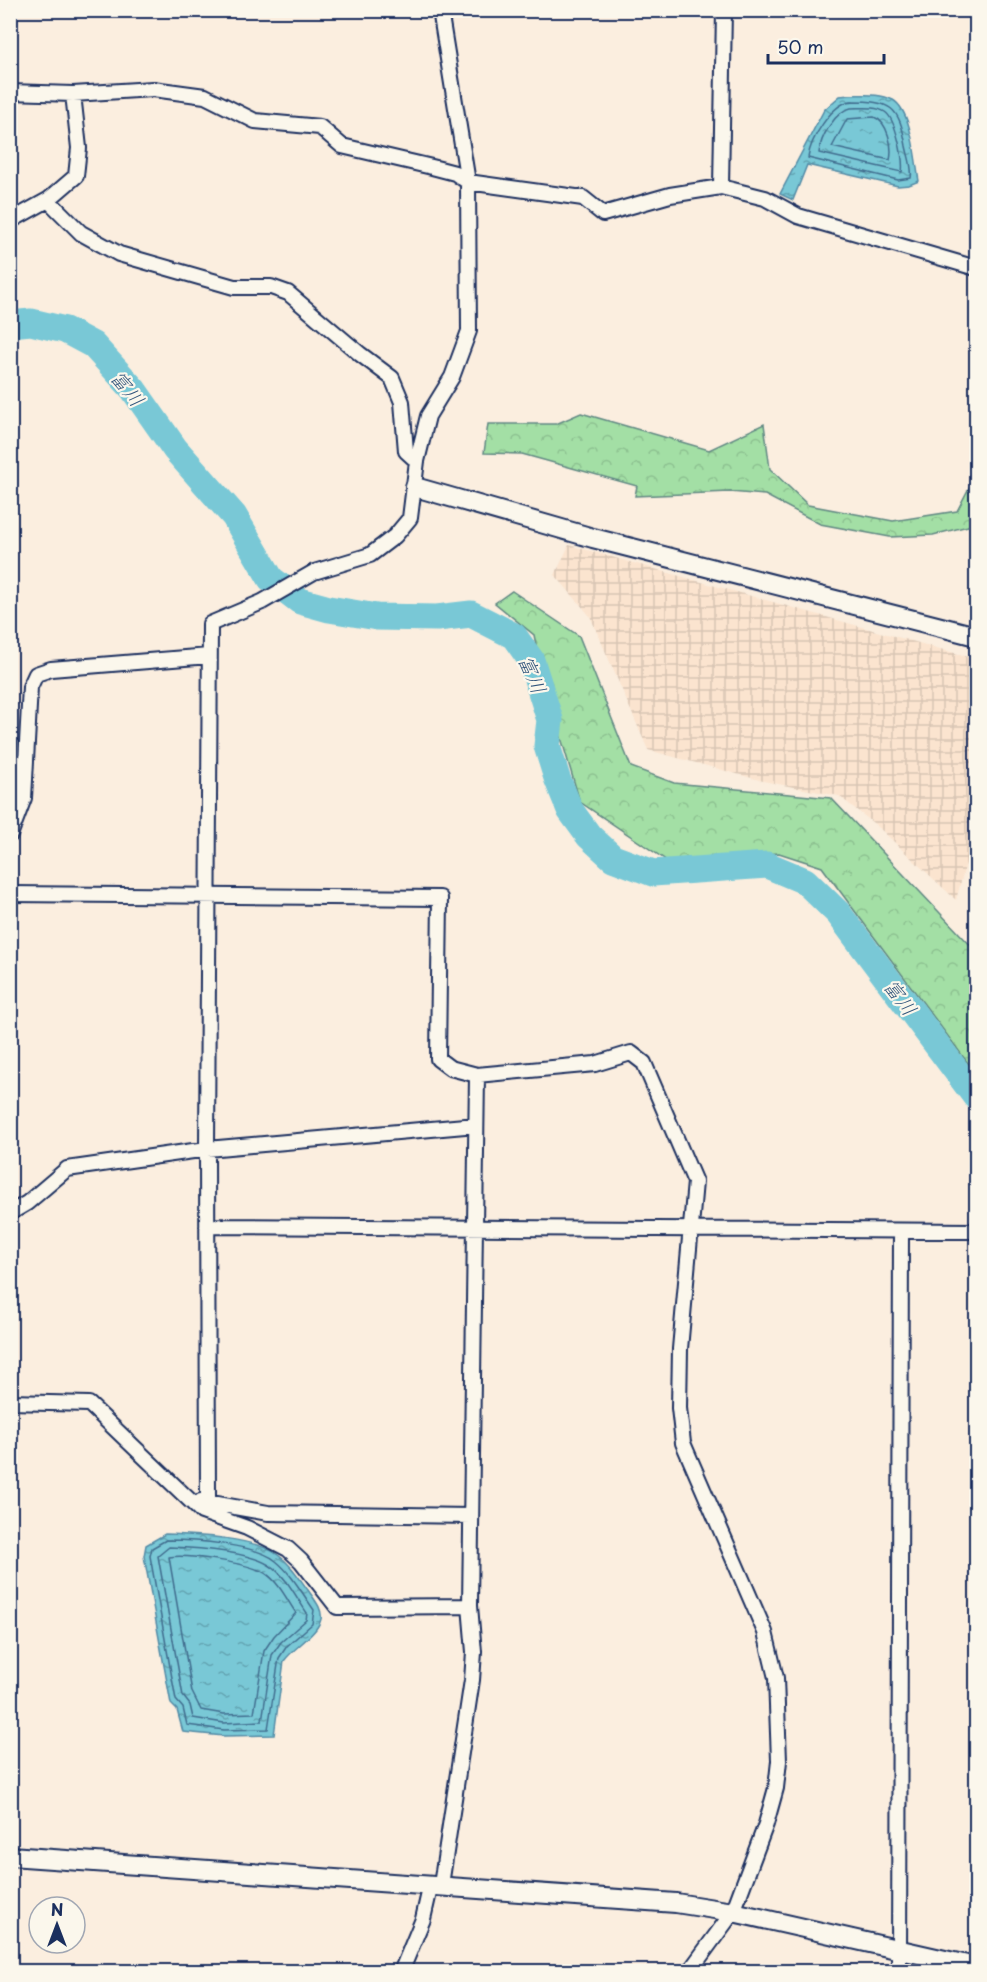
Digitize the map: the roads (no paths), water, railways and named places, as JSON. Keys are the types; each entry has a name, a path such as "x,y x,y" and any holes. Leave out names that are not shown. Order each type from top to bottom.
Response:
{"street":[{"path":"208,1501 207,1149 210,624 262,602 314,572 370,555 395,536 410,518 417,461 428,416 452,377 469,331 468,182 440,10"},
{"path":"721,187 724,10"},
{"path":"10,92 73,94 153,89 205,96 255,121 320,127 342,146 374,155 432,166 455,173 468,182 584,198 603,214 669,195 721,187 765,198 798,216 976,268"},
{"path":"10,221 48,200 76,176 79,148 73,94"},
{"path":"48,200 81,233 119,254 174,272 234,287 271,287 288,293 392,378 402,402 406,451 417,461"},
{"path":"415,487 593,538 976,636"},
{"path":"10,835 24,798 30,687 36,674 51,669 209,657"},
{"path":"10,894 440,898 438,1059 450,1068 477,1075 595,1064 631,1053 644,1063 695,1182 680,1349 679,1408 683,1443 765,1632 776,1678 779,1761 776,1788 766,1824 733,1912 689,1971"},
{"path":"401,1971 436,1884 471,1691 474,1652 470,1606 477,1075"},
{"path":"10,1213 27,1203 67,1169 207,1149 476,1125"},
{"path":"207,1226 976,1232"},
{"path":"899,1971 901,1231"},
{"path":"10,1402 89,1404 202,1512 255,1531 288,1549 301,1561 337,1607 470,1606"},
{"path":"193,1502 208,1501 268,1513 471,1516"},
{"path":"10,1856 618,1898 733,1912 899,1952 976,1967"}],"water":[{"path":"840,96 883,96 893,100 899,106 909,125 919,181 898,186 807,165 793,200 780,194 824,110"},
{"path":"165,1534 224,1538 267,1549 291,1567 318,1604 321,1612 319,1625 284,1661 274,1735 224,1736 183,1732 177,1710 171,1704 144,1556 146,1545"}],"waterway":[{"name":"富川","path":"10,324 31,322 65,330 93,345 133,389 175,449 234,516 271,579 300,601 329,609 377,617 437,618 471,614 514,636 531,660 550,720 547,746 557,778 570,810 589,836 613,858 653,873 767,865 805,881 838,913 976,1097"}]}
